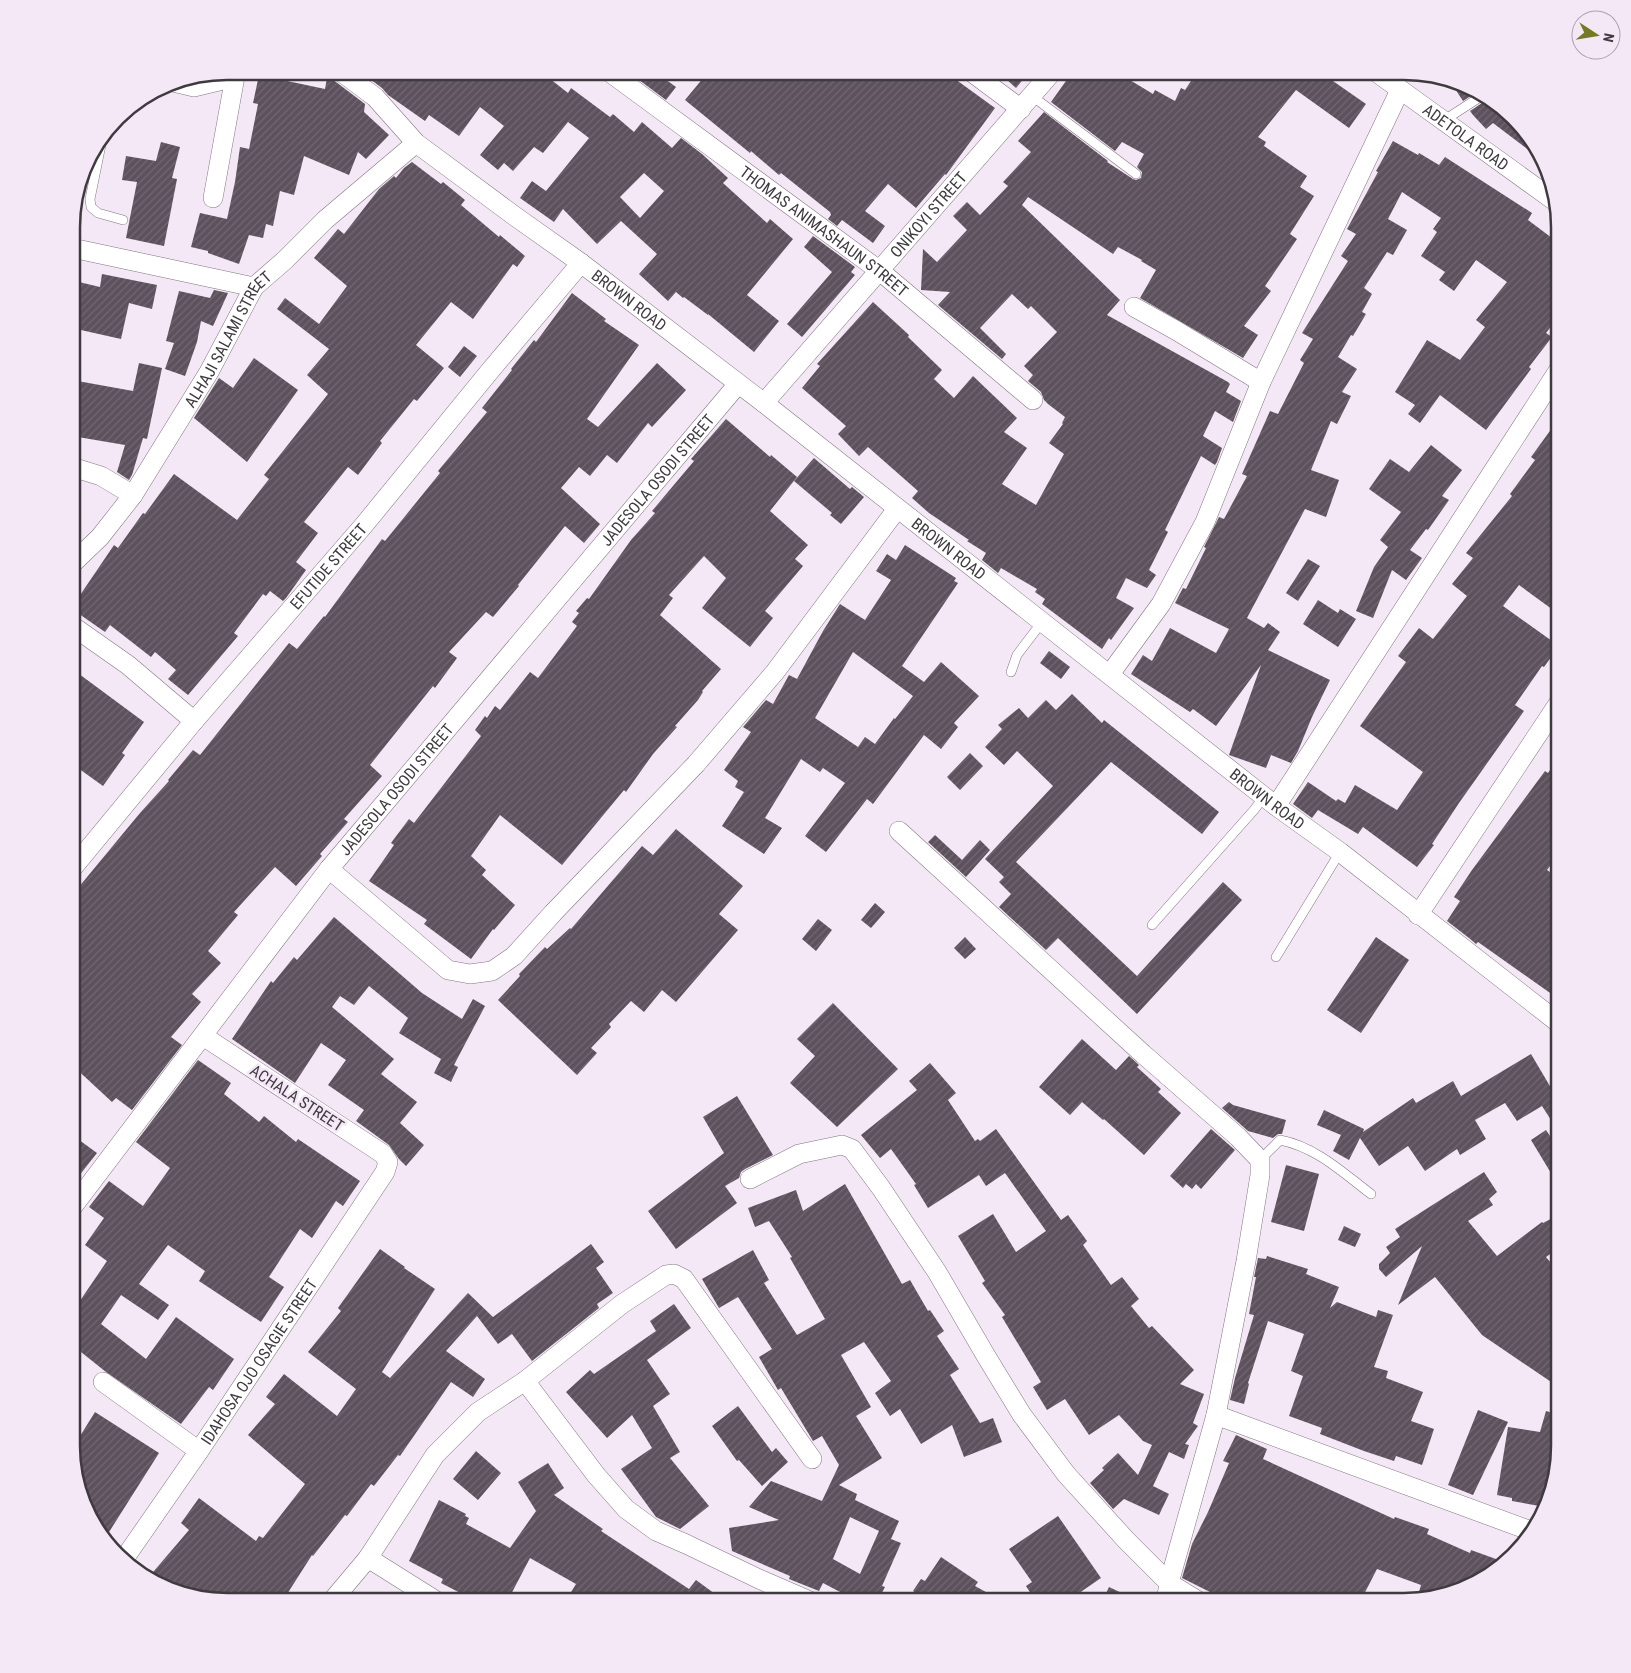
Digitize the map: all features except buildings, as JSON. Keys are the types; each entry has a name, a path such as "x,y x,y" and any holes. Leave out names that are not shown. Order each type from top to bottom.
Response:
{"street":[{"path":"188,86 194,87 220,80"},
{"path":"213,198 234,80"},
{"name":"BROWN ROAD","path":"352,80 374,97 416,143 581,263 764,403 1270,801 1340,852 1418,915 1551,1017"},
{"name":"THOMAS ANIMASHAUN STREET","path":"620,80 880,271 1033,400"},
{"path":"985,80 1027,103"},
{"name":"ONIKOYI STREET","path":"764,403 1046,80"},
{"name":"ADETOLA ROAD","path":"1387,80 1547,196"},
{"path":"1110,674 1161,604 1205,522 1261,382 1400,90"},
{"name":"ALHAJI SALAMI STREET","path":"80,556 100,537 133,495 209,372 254,286 285,260 324,220 416,143"},
{"path":"80,250 254,286"},
{"name":"EFUTIDE STREET","path":"80,859 194,721 364,525 581,263"},
{"path":"1134,307 1261,382"},
{"path":"1270,801 1551,381"},
{"name":"JADESOLA OSODI STREET","path":"80,1197 329,869 738,384"},
{"path":"80,469 102,476 133,495"},
{"path":"329,869 448,970 470,974 492,971 514,956 696,764 774,672 897,509"},
{"path":"80,631 128,664 194,721"},
{"path":"1418,915 1551,715"},
{"path":"899,831 1143,1054 1238,1136 1260,1160 1260,1175 1246,1261 1216,1415 1167,1593"},
{"name":"ACHALA STREET","path":"203,1036 383,1154 388,1162"},
{"path":"750,1179 799,1154 842,1145 852,1149 881,1188 937,1272 1022,1414 1066,1474 1126,1540 1169,1583 1185,1593"},
{"name":"IDAHOSA OJO OSAGIE STREET","path":"128,1554 199,1451 385,1172 388,1162"},
{"path":"339,1593 368,1558 435,1455 478,1412 525,1381 622,1304 666,1276 674,1274 684,1279 812,1458"},
{"path":"525,1381 596,1475 626,1509 656,1532 791,1593"},
{"path":"104,1382 199,1451"},
{"path":"1216,1415 1525,1529"},
{"path":"368,1558 424,1593"}],"lane":[{"path":"1443,121 1476,99"},
{"path":"1027,103 1136,174"},
{"path":"99,156 90,199 91,207 98,212 123,220"},
{"path":"1011,672 1017,655 1042,622"},
{"path":"1152,925 1254,810 1270,801"},
{"path":"1276,957 1340,852"},
{"path":"1260,1160 1280,1140 1297,1144 1313,1151 1371,1194"}]}
